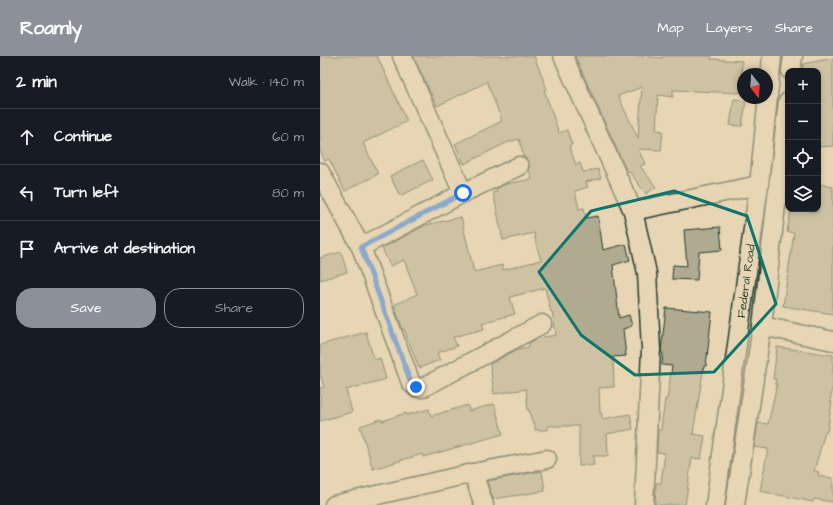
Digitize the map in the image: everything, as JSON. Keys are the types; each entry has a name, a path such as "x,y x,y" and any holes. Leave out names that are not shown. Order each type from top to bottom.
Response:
{"street":[{"path":"402,56 463,193"},
{"path":"563,56 633,210 647,273 651,349 644,505"},
{"name":"Federal Road","path":"715,505 759,185 772,56"},
{"path":"791,68 793,56"},
{"name":"Federal Road","path":"735,505 762,326 788,104"},
{"path":"361,247 463,193 519,166"},
{"path":"320,172 361,247 411,383 416,387 422,388 542,324"},
{"path":"633,210 759,185"},
{"path":"762,326 833,340"},
{"path":"339,505 474,473 547,460"},
{"path":"474,473 484,505"}],"highlighted area":[{"path":"674,191 747,216 776,304 714,372 635,375 581,335 539,272 591,211"}],"building":[{"path":"320,56 377,56 407,121 363,143 378,174 345,191 329,159 325,161 320,151"},
{"path":"413,56 534,56 547,89 544,90 559,133 567,130 572,145 569,146 576,165 580,163 583,172 598,169 601,178 586,182 588,187 575,191 579,209 584,208 586,218 598,216 603,250 626,244 630,260 613,265 619,318 629,315 632,326 623,329 626,356 613,357 614,387 599,388 600,413 602,413 602,419 630,414 633,429 607,434 608,456 593,456 594,465 579,466 579,426 548,426 548,430 535,430 535,423 532,423 530,411 528,411 526,389 494,394 490,364 518,349 529,347 529,343 538,338 556,335 552,311 551,312 545,288 510,297 515,314 482,323 484,329 453,337 457,346 437,353 440,360 419,368 394,305 417,294 404,260 390,266 382,248 426,225 461,217 474,272 502,265 503,270 541,260 534,233 503,240 493,192 497,192 496,189 506,184 532,179 529,170 529,162 524,157 519,139 506,143 464,164 455,144 502,121 487,82 437,106"},
{"path":"575,56 643,56 662,58 662,56 712,56 711,59 742,61 742,68 737,68 737,93 673,90 673,97 658,95 656,130 663,131 661,150 638,149 645,164 640,166 656,187 646,194 629,171 627,172","holes":["642,87 638,138 618,96"]},
{"path":"833,58 833,146 821,147 821,68 802,68 803,64"},
{"path":"734,99 737,100 737,104 746,104 742,126 730,125"},
{"path":"423,160 433,180 400,196 390,176"},
{"path":"821,185 833,187 833,314 783,306 794,233 787,232 790,212 821,212"},
{"path":"720,227 722,250 699,252 697,280 672,279 673,265 687,266 684,230"},
{"path":"341,252 347,272 320,280 320,258"},
{"path":"666,308 712,312 706,366 704,366 693,434 705,436 701,459 692,458 685,505 655,505 656,483 661,483 665,453 657,452 658,430 661,430 665,399 667,399 672,366 662,365 663,353 661,353 661,351"},
{"path":"366,332 374,360 380,358 386,379 346,390 352,412 320,421 320,388 324,387 320,374 320,345"},
{"path":"777,347 833,355 833,385 830,402 832,402 827,432 825,432 814,471 819,472 818,476 833,478 833,502 814,499 813,502 760,491 768,449 754,447 758,423 768,424 777,384 775,384 776,379 773,379"},
{"path":"494,404 503,434 423,457 422,454 373,469 360,426 381,419 382,421 406,413 407,415 429,409 431,416 468,405 469,411"},
{"path":"542,471 545,491 493,499 487,481"}],"route":[{"path":"416,387 411,383 361,247 463,193"}]}
